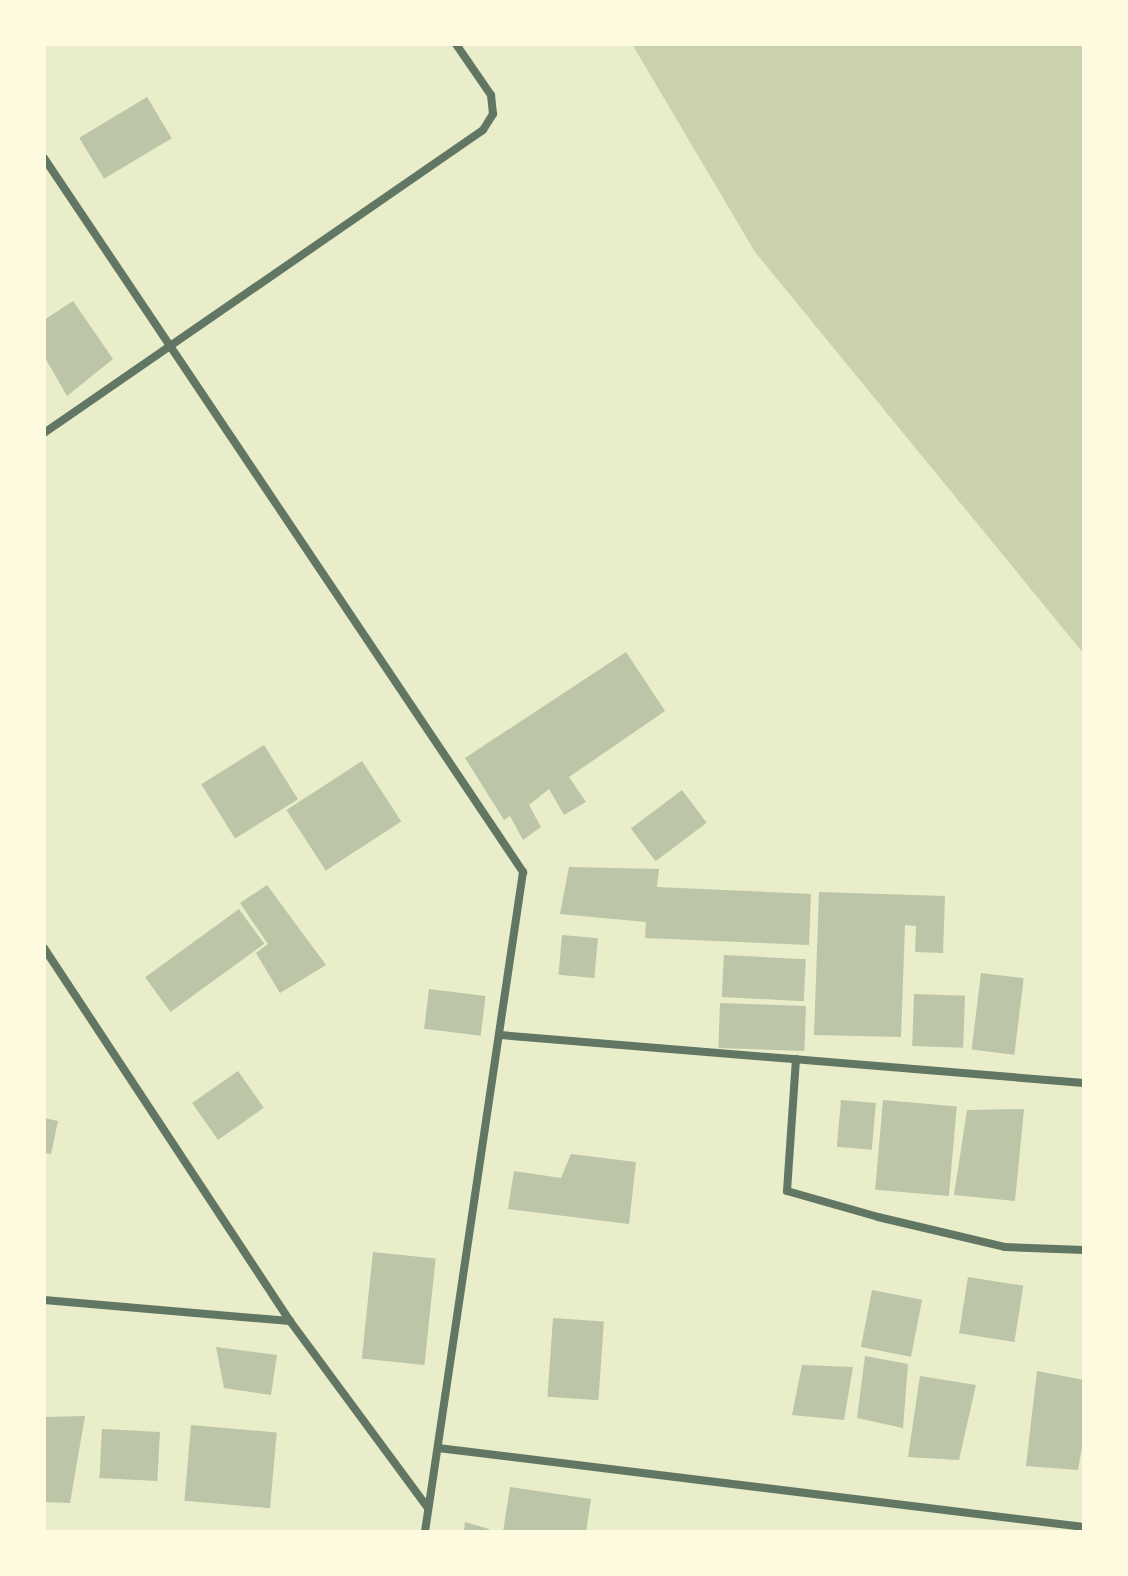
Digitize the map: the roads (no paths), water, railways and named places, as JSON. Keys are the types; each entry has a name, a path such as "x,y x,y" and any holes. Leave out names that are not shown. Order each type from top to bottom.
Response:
{"street":[{"path":"44,433 483,130 493,114 491,95 456,44"},
{"path":"44,158 523,872 425,1532"},
{"path":"44,948 290,1321 428,1508"},
{"path":"500,1035 1084,1083"},
{"path":"796,1059 787,1191 878,1217 1005,1247 1084,1250"},
{"path":"44,1300 290,1321"},
{"path":"438,1448 1084,1527"}]}
